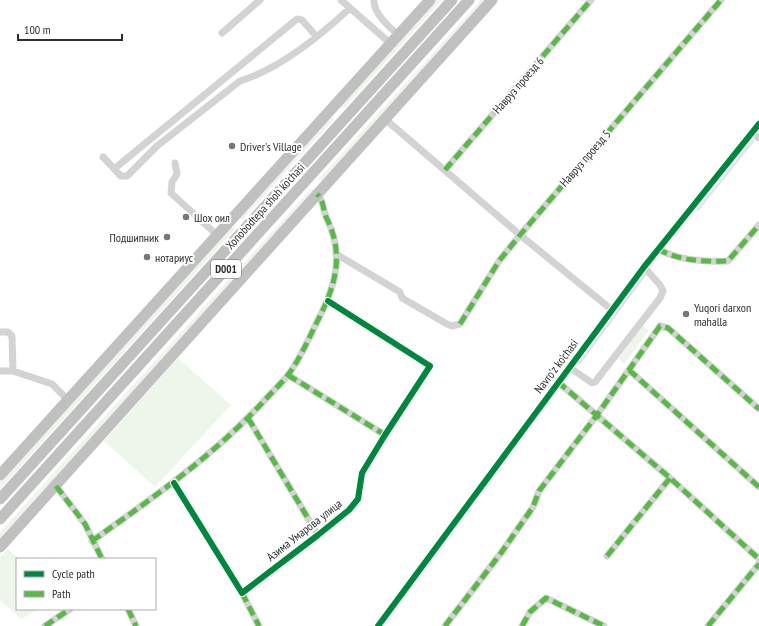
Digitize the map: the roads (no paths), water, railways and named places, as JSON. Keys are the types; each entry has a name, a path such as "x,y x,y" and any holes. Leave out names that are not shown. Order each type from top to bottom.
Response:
{"highway":[{"path":"0,475 218,236 430,0"},
{"name":"Xonobodtepa shoh ko'chasi","path":"0,499 452,0"},
{"name":"Xonobodtepa shoh ko'chasi","path":"0,519 469,0"},
{"path":"0,547 492,0"},
{"path":"442,11 451,19"},
{"path":"326,116 354,108"},
{"path":"302,185 326,184"},
{"path":"227,226 252,220"}],"street":[{"path":"222,33 260,0"},
{"path":"341,0 391,44"},
{"path":"374,0 379,14 399,35"},
{"name":"Навруз проезд 6","path":"445,170 591,0"},
{"name":"Навруз проезд 5","path":"336,254 400,292 402,298 447,324 452,326 460,324 499,261 721,0"},
{"path":"103,157 121,176 127,176 158,146 240,81 254,77 294,53 350,8"},
{"path":"114,169 297,19 302,20 316,36"},
{"path":"385,119 520,235 612,310"},
{"name":"Navro'z ko'chasi","path":"378,626 644,267 759,124"},
{"path":"752,132 759,138"},
{"path":"175,163 177,174 172,182 171,193 218,236"},
{"path":"92,541 174,483 227,438 288,375 328,301 336,273 334,235 324,213 323,201 317,194"},
{"path":"658,249 669,255 684,259 713,262 728,261 759,224"},
{"path":"569,367 587,381 592,383 595,382 660,298 663,292 660,285 644,267"},
{"name":"Азима Умарова улица","path":"242,593 318,535 348,510 358,499 362,473 430,366 328,301"},
{"path":"445,626 501,553 533,507 539,491 597,415 658,327 666,326 759,409"},
{"path":"0,332 8,332 12,336 13,371"},
{"path":"629,370 759,487"},
{"path":"0,371 13,371 52,384 68,400"},
{"path":"288,375 385,435"},
{"path":"558,382 670,478 759,559"},
{"name":"Азима Умарова улица","path":"248,418 318,535"},
{"path":"607,556 670,478"},
{"path":"174,483 242,593 260,626"},
{"path":"56,486 85,524 101,558"},
{"path":"708,626 759,564"},
{"path":"522,626 530,612 546,598 604,626"},
{"path":"45,626 69,610"},
{"path":"128,610 136,626"}],"waterway":[{"path":"698,210 754,140"},
{"path":"580,363 645,275"}],"place":[{"name":"Driver's Village","path":"232,146"},
{"name":"Шох оил","path":"186,217"},
{"name":"Подшипник","path":"167,237"},
{"name":"нотариус","path":"147,257"},
{"name":"Yuqori darxon mahalla","path":"686,314"}]}
